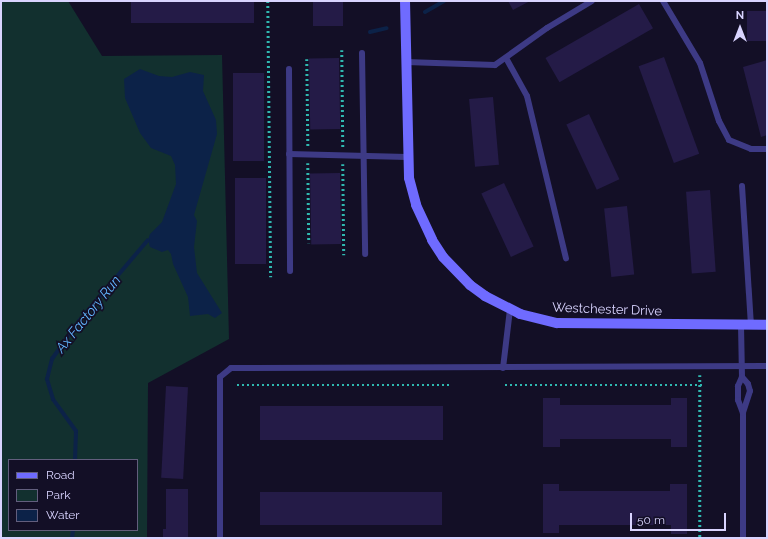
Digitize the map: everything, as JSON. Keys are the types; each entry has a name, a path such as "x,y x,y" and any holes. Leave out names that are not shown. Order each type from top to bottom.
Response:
{"street":[{"name":"Westchester Drive","path":"405,1 407,157 416,204 432,240 443,257 470,285 510,309 544,321 571,325 767,325"}],"lane":[{"path":"406,62 495,66 547,28 592,1"},
{"path":"663,1 700,63 718,121 729,140 751,150 767,149"},
{"path":"362,53 365,254"},
{"path":"506,58 527,96 566,258"},
{"path":"289,69 290,271"},
{"path":"289,154 407,157"},
{"path":"742,186 746,325 742,377 738,386 738,400 743,413"},
{"path":"503,368 510,309"},
{"path":"220,538 220,377 231,368 767,366"},
{"path":"742,377 748,384 750,391 743,413 743,538"}],"path":[{"path":"268,1 271,277"},
{"path":"700,366 700,538"},
{"path":"237,385 452,385"},
{"path":"505,385 701,385"}],"green space":[{"path":"1,1 68,1 102,56 222,55 229,339 148,383 147,538 1,538"}],"water":[{"path":"140,69 159,76 172,77 190,72 204,75 203,91 216,120 217,134 194,215 197,221 194,247 197,273 222,313 215,318 208,314 190,316 188,297 173,264 171,254 168,250 162,252 150,247 148,240 150,234 162,222 176,184 175,165 171,156 151,148 140,133 125,98 124,79"}],"building":[{"path":"131,1 254,1 254,23 131,23"},
{"path":"313,1 343,1 343,26 313,26"},
{"path":"508,1 530,1 513,10"},
{"path":"639,4 653,28 559,82 545,58"},
{"path":"747,11 767,11 767,41 747,41"},
{"path":"664,57 699,154 674,163 639,66"},
{"path":"339,58 340,129 310,130 309,59"},
{"path":"767,60 767,135 761,137 743,67"},
{"path":"233,73 264,73 264,161 233,161"},
{"path":"493,97 499,165 475,167 469,99"},
{"path":"589,114 619,179 597,190 566,125"},
{"path":"340,173 341,244 311,245 310,174"},
{"path":"235,178 266,178 266,264 235,264"},
{"path":"504,183 534,246 511,257 481,194"},
{"path":"710,190 716,272 692,273 686,192"},
{"path":"627,206 634,275 611,277 604,208"},
{"path":"166,386 188,387 183,479 161,478"},
{"path":"543,398 560,398 560,405 671,405 671,398 687,398 687,447 671,447 671,439 560,439 560,447 543,447"},
{"path":"260,406 443,406 443,440 260,440"},
{"path":"543,484 559,484 559,491 670,491 670,484 687,484 687,534 671,534 671,525 559,525 559,533 543,533"},
{"path":"166,489 188,489 188,538 163,538 163,529 166,529"},
{"path":"260,492 442,492 442,525 260,525"}],"waterway":[{"name":"Ax Factory Run","path":"425,12 444,1"},
{"name":"Ax Factory Run","path":"370,32 387,28"},
{"name":"Ax Factory Run","path":"75,459 76,431 53,399 47,379 52,359 79,321 148,240"},
{"name":"Ax Factory Run","path":"72,538 73,531"}]}
